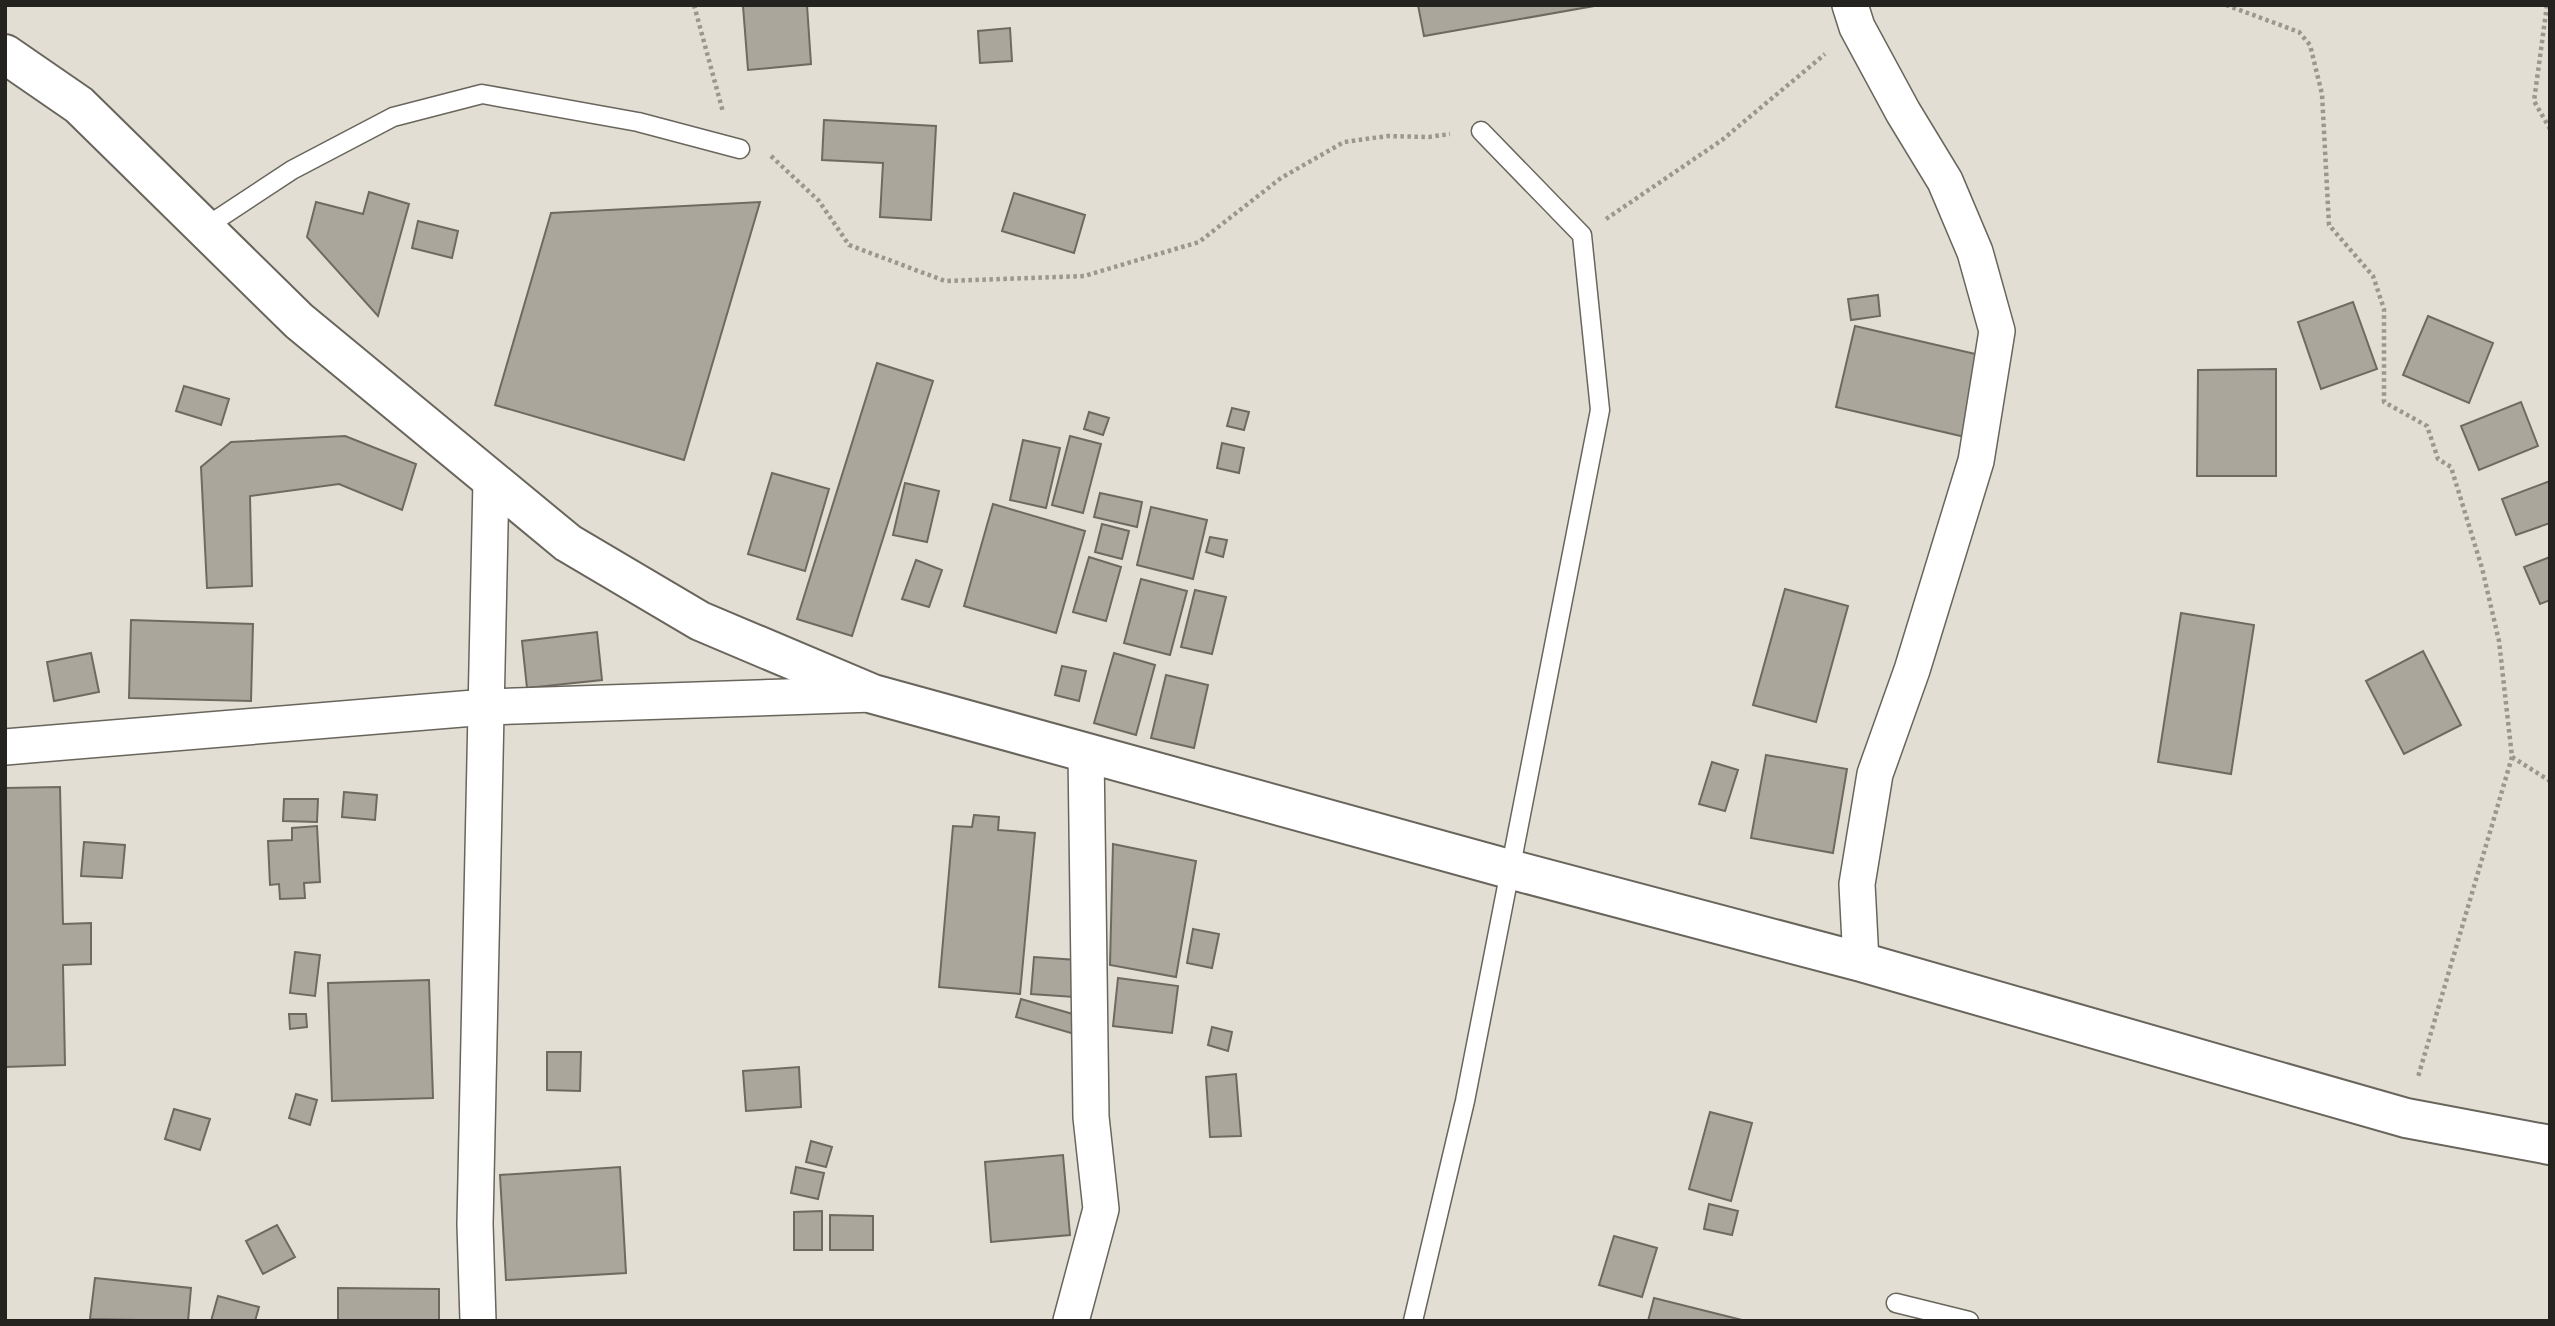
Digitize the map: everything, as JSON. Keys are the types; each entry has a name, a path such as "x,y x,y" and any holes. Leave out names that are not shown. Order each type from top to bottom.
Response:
{"street":[{"path":"1853,16 1903,112 1945,181 1975,252 1997,331 1976,461 1912,670 1875,774 1857,884 1861,962"},
{"path":"5,54 79,105 299,321 568,543 699,621 873,694 1509,869 1861,962 2406,1118 2550,1145"},
{"path":"478,1321 475,1224 492,480"},
{"path":"5,747 486,707 873,694"},
{"path":"1070,1321 1101,1209 1091,1117 1086,753"}],"lane":[{"path":"204,228 292,170 393,117 482,94 638,122 740,149"},
{"path":"1413,1321 1465,1101 1600,410 1582,235 1481,131"},
{"path":"1896,1303 1969,1321"}],"path":[{"path":"694,5 724,117 740,149 770,155 819,201 849,245 945,281 1084,276 1199,242 1281,178 1344,142 1388,136 1429,137 1481,131"},
{"path":"2226,5 2299,32 2310,45 2322,94 2329,225 2373,276 2384,309 2384,402 2427,426 2438,459 2451,467 2482,568 2499,641 2512,757 2406,1118"},
{"path":"2547,5 2534,101 2550,129"},
{"path":"1582,235 1722,140 1853,16"},
{"path":"2512,757 2550,782"}],"building":[{"path":"807,5 811,64 748,70 743,6"},
{"path":"1418,5 1600,5 1424,36"},
{"path":"1010,28 1012,61 980,63 978,31"},
{"path":"824,120 936,126 931,220 880,217 883,163 822,160"},
{"path":"369,192 409,204 378,316 307,237 316,202 363,214"},
{"path":"1014,193 1085,215 1074,253 1002,231"},
{"path":"760,202 684,460 495,405 551,213"},
{"path":"418,221 458,231 452,258 412,248"},
{"path":"1878,295 1880,316 1851,320 1848,299"},
{"path":"2353,302 2377,369 2321,389 2298,322"},
{"path":"2428,316 2493,343 2469,403 2403,375"},
{"path":"1855,326 1984,356 1965,437 1836,407"},
{"path":"877,363 933,381 852,636 797,619"},
{"path":"2276,369 2276,476 2197,476 2198,370"},
{"path":"184,386 229,399 221,425 176,411"},
{"path":"2521,402 2538,446 2479,470 2461,426"},
{"path":"1232,408 1249,412 1244,430 1227,426"},
{"path":"1089,412 1109,418 1103,435 1084,429"},
{"path":"345,436 416,464 402,510 339,484 250,496 252,586 207,588 201,467 231,442"},
{"path":"1070,436 1101,444 1083,513 1052,505"},
{"path":"1023,440 1060,448 1046,508 1010,500"},
{"path":"1222,443 1244,448 1239,473 1217,468"},
{"path":"772,473 829,489 805,571 748,554"},
{"path":"2550,481 2550,523 2516,535 2502,499"},
{"path":"905,483 939,491 927,542 893,535"},
{"path":"1100,493 1142,502 1137,527 1094,517"},
{"path":"993,504 1085,531 1056,633 964,606"},
{"path":"1151,507 1207,520 1193,579 1137,565"},
{"path":"1102,524 1129,531 1122,559 1095,552"},
{"path":"1210,537 1227,540 1223,557 1206,552"},
{"path":"1089,557 1121,567 1106,621 1073,612"},
{"path":"2550,557 2550,600 2540,604 2524,567"},
{"path":"916,560 942,570 929,607 902,599"},
{"path":"1141,579 1187,591 1170,655 1124,643"},
{"path":"1785,589 1848,606 1816,722 1753,705"},
{"path":"1195,590 1226,597 1212,654 1181,647"},
{"path":"2181,613 2254,625 2231,774 2158,762"},
{"path":"131,620 253,624 251,701 129,698"},
{"path":"597,632 602,680 527,688 522,641"},
{"path":"2423,651 2461,725 2404,754 2366,681"},
{"path":"91,653 99,692 54,701 47,662"},
{"path":"1114,653 1155,665 1136,735 1094,723"},
{"path":"1062,666 1086,671 1079,701 1055,695"},
{"path":"1166,675 1208,685 1194,748 1151,738"},
{"path":"1766,755 1847,769 1833,853 1751,838"},
{"path":"1712,762 1738,770 1725,811 1699,804"},
{"path":"60,787 63,924 91,923 91,964 63,965 65,1065 5,1067 5,788"},
{"path":"344,792 377,795 375,820 342,817"},
{"path":"284,799 318,799 317,822 283,821"},
{"path":"974,815 999,817 998,830 1035,833 1020,994 939,987 953,826 972,827"},
{"path":"317,826 320,882 304,883 305,898 280,899 279,884 270,885 268,841 292,840 292,828"},
{"path":"84,842 125,845 122,878 81,876"},
{"path":"1113,844 1196,861 1176,977 1110,965"},
{"path":"1193,929 1219,934 1212,968 1187,963"},
{"path":"295,952 320,955 315,996 290,993"},
{"path":"1034,957 1077,960 1074,997 1031,994"},
{"path":"1118,978 1178,986 1172,1033 1113,1026"},
{"path":"429,980 433,1098 332,1101 328,983"},
{"path":"1021,999 1083,1017 1078,1035 1016,1017"},
{"path":"289,1014 306,1014 307,1027 290,1029"},
{"path":"1212,1027 1232,1032 1228,1051 1208,1045"},
{"path":"547,1052 581,1052 580,1091 547,1090"},
{"path":"799,1067 801,1107 746,1111 743,1071"},
{"path":"1236,1074 1241,1136 1210,1137 1206,1077"},
{"path":"296,1094 317,1100 310,1125 289,1118"},
{"path":"174,1109 210,1119 200,1150 165,1139"},
{"path":"1710,1112 1752,1123 1731,1201 1689,1189"},
{"path":"811,1141 832,1147 826,1167 806,1162"},
{"path":"1063,1155 1070,1235 991,1242 985,1162"},
{"path":"620,1167 626,1273 506,1280 500,1175"},
{"path":"796,1167 824,1173 818,1199 791,1193"},
{"path":"1709,1204 1738,1211 1732,1235 1704,1229"},
{"path":"822,1211 822,1250 794,1250 794,1212"},
{"path":"830,1215 873,1216 873,1250 830,1250"},
{"path":"277,1225 295,1257 263,1274 246,1241"},
{"path":"1614,1236 1657,1248 1642,1297 1599,1285"},
{"path":"95,1278 191,1288 188,1321 90,1319"},
{"path":"338,1288 439,1289 439,1321 338,1321"},
{"path":"218,1296 259,1307 255,1321 211,1321"},
{"path":"1654,1298 1746,1321 1648,1321"}]}
